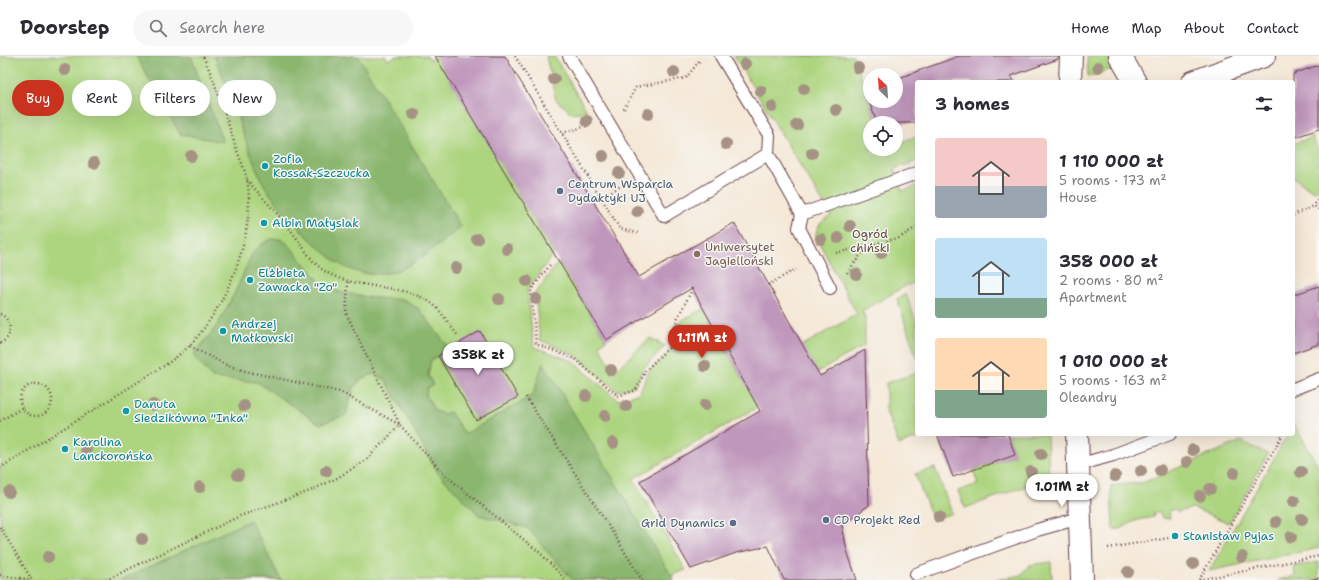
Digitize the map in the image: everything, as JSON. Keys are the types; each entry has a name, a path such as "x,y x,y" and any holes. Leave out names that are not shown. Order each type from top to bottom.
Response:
{"street":[{"path":"1070,80 1071,56"},
{"path":"1120,56 1134,80"},
{"path":"1198,80 1264,56"},
{"path":"1076,436 1082,580"}],"lane":[{"path":"569,56 664,216 768,154"},
{"path":"721,56 769,135 768,154 802,214 799,228 830,288"},
{"path":"802,214 915,174"},
{"path":"1295,388 1319,379"},
{"path":"1078,465 1113,455 1165,436"},
{"path":"916,574 1037,530 1080,518"}],"path":[{"path":"0,468 148,377 190,346 213,315 229,286 236,269 246,227 248,206 247,180 218,93 203,56"},
{"path":"515,56 620,229 638,234"},
{"path":"613,130 636,87 686,78 703,56"},
{"path":"247,180 292,232 315,262 325,271 348,282 408,293 425,300 437,309 458,336"},
{"path":"1295,214 1314,206 1319,196"},
{"path":"1314,206 1319,210"},
{"path":"815,258 899,238 915,228"},
{"path":"830,288 840,282 868,245"},
{"path":"550,265 531,290 536,344 575,359 618,396 636,390 646,370 668,348 677,319 692,290"},
{"path":"768,285 796,269"},
{"path":"348,282 346,313 400,426 445,475 540,553 566,580"},
{"path":"0,314 7,319 10,324 7,339 0,343"},
{"path":"190,346 224,364 245,371 340,392 400,426"},
{"path":"32,384 42,385 50,393 52,404 49,409 40,416 30,415 22,408 19,398 24,389 28,386 32,384"},
{"path":"526,397 616,536 642,580"},
{"path":"0,421 22,408"},
{"path":"106,580 240,516 310,491 337,478 365,461 400,426"},
{"path":"1199,580 1282,436"},
{"path":"0,526 31,580"},
{"path":"1108,548 1169,538"},
{"path":"1199,580 1319,556"},
{"path":"0,575 31,580"}],"green space":[{"name":"Ogród chiński","path":"0,56 386,56 388,60 396,56 427,56 430,60 436,56 554,253 527,290 534,347 573,361 618,400 639,393 649,371 671,350 679,322 703,309 743,380 857,314 816,237 820,224 831,216 734,56 853,56 863,84 863,108 872,108 874,116 863,116 863,156 903,156 903,141 915,137 915,162 894,169 902,191 915,187 915,283 905,286 862,311 865,317 865,345 633,479 686,570 672,575 674,580 0,580"},
{"path":"136,56 191,56 200,80 150,80"},
{"path":"214,56 358,56 461,227 416,261 396,271 382,274 363,273 353,271 339,263 314,243 301,230 268,191 255,166 243,134 237,116 276,116 276,80 224,80"},
{"path":"546,56 554,56 587,111 572,113 556,100"},
{"path":"1087,56 1107,56 1114,68 1088,77"},
{"path":"210,107 223,142 180,134 170,116 210,116"},
{"path":"1313,137 1319,154 1319,189 1316,191 1312,190 1295,178 1295,143"},
{"path":"272,239 281,239 288,244 322,284 334,291 367,297 405,300 419,309 450,349 431,360 428,375 433,385 427,388 426,395 435,411 444,414 450,412 465,434 533,395 543,362 674,580 573,580 528,528 479,515 438,473 385,379 373,374 361,379 353,389 346,415 320,424 257,382 212,378 193,355 220,320 255,250 265,242"},
{"path":"559,262 606,340 599,345 614,371 650,338 665,346 644,368 635,386 617,391 575,355 540,340 535,293"},
{"path":"906,294 915,319 915,353 897,299"},
{"path":"915,374 915,436 922,436 899,445 886,411 886,383"},
{"path":"1295,426 1319,467 1319,548 1209,571 1287,436 1295,436"},
{"path":"1009,436 1047,436 1049,478 965,508 958,491 978,484 973,470 1015,455"},
{"path":"1241,441 1268,454 1229,523 1193,508 1177,512 1176,509 1169,511 1170,518 1163,518 1159,512 1153,514 1154,517 1137,520 1120,529 1113,529 1111,486 1145,482"},
{"path":"935,468 952,513 933,520 915,474"},
{"path":"250,520 281,580 121,580"},
{"path":"1051,562 1052,580 996,580 1021,575 1029,565"},
{"path":"1319,562 1319,580 1278,580 1295,576 1294,567"}],"building":[{"path":"435,56 505,56 639,277 734,223 820,376 865,350 869,505 842,525 847,551 857,580 784,580 768,546 736,553 691,569 640,481 760,411 692,288 606,340"},
{"path":"959,56 1058,56 1058,59 1011,76 1013,80 915,80 915,123 903,123 903,116 874,116 872,108 903,108 903,76"},
{"path":"1319,65 1319,129 1295,137 1295,80 1293,80 1293,74"},
{"path":"1319,286 1319,344 1295,352 1295,294"},
{"path":"480,331 518,397 476,420 438,356"},
{"path":"938,436 1009,436 1015,455 953,477"}],"tram line":[{"path":"1309,580 1319,578"}],"place":[{"name":"Zofia Kossak-Szczucka","path":"265,166"},
{"name":"Centrum Wsparcia Dydaktyki UJ","path":"560,191"},
{"name":"Albin Małysiak","path":"264,223"},
{"name":"Uniwersytet Jagielloński","path":"697,254"},
{"name":"Elżbieta Zawacka \"Zo\"","path":"250,280"},
{"name":"Andrzej Małkowski","path":"223,331"},
{"name":"Danuta Siedzikówna \"Inka\"","path":"126,411"},
{"name":"Karolina Lanckorońska","path":"65,449"},
{"name":"CD Projekt Red","path":"826,520"},
{"name":"Grid Dynamics","path":"733,523"},
{"name":"Stanisław Pyjas","path":"1175,536"}]}
